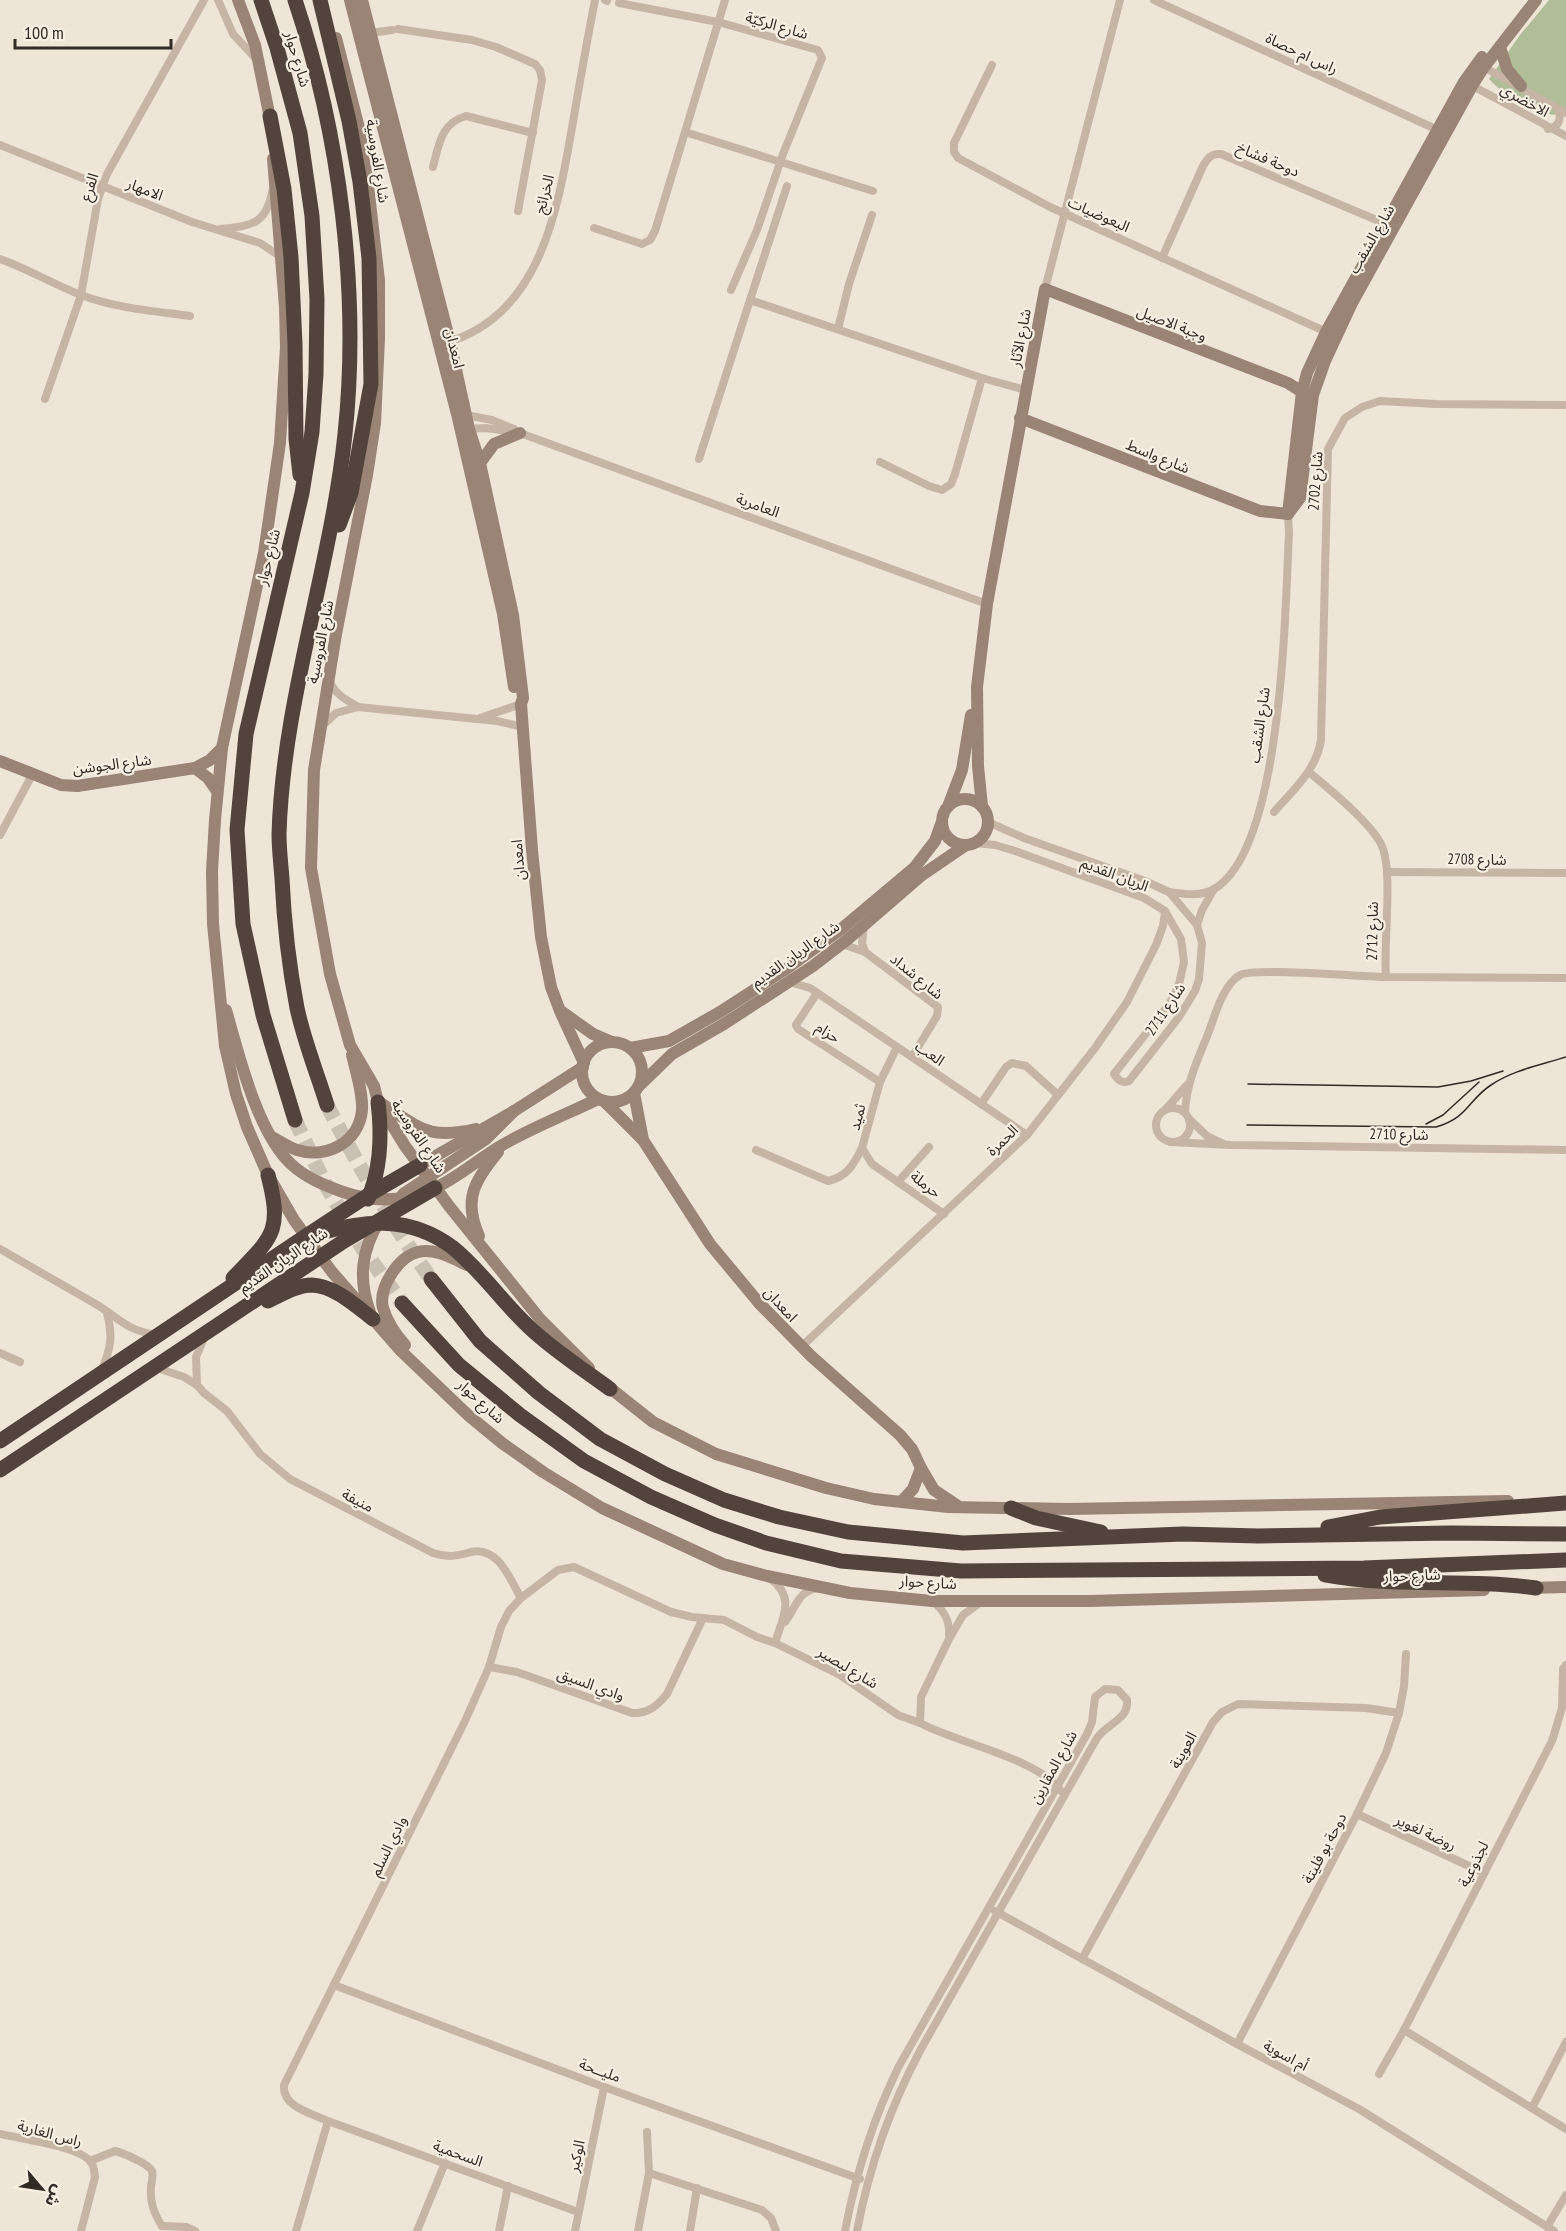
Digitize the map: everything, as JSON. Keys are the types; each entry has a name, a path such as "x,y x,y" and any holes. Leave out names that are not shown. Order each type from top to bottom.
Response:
{"highway":[{"name":"شارع حوار","path":"261,0 277,48 300,133 312,216 317,299 316,374 312,432 302,493 246,734 237,830 243,924 262,1015 295,1120"},
{"name":"شارع حوار","path":"294,0 309,42 329,129 342,211 348,296 350,373 345,434 337,494 288,743 279,835 284,923 298,1010 327,1105"},
{"path":"320,576 351,493 371,384 369,258 360,182 349,121 321,0"},
{"path":"270,116 284,189 291,257 296,344 296,439 302,493"},
{"path":"344,1241 368,1197 377,1170 378,1102"},
{"path":"215,1298 257,1253 271,1234 276,1216 268,1175"},
{"name":"شارع الريان القديم","path":"0,1441 368,1197 428,1177"},
{"name":"شارع الريان القديم","path":"0,1470 344,1241 378,1222 428,1177"},
{"path":"306,1236 355,1224 378,1222 394,1223 427,1234 451,1247 530,1328 610,1389"},
{"path":"431,1279 480,1341 538,1393 600,1439 665,1474 724,1500 779,1517 848,1532 963,1543 1183,1534 1566,1534"},
{"path":"229,1318 300,1287 312,1285 330,1289 343,1296 373,1319"},
{"name":"شارع حوار","path":"402,1303 459,1365 520,1415 584,1461 651,1497 715,1525 766,1543 841,1560 961,1571 1364,1568 1566,1560"},
{"path":"1286,1535 1380,1517 1566,1501"},
{"path":"1011,1508 1036,1518 1124,1537"},
{"path":"1284,1568 1340,1578 1501,1583 1536,1588"}],"street":[{"name":"الفرع","path":"45,399 81,295 98,199 107,174 204,0"},
{"path":"218,0 233,34 259,62"},
{"path":"238,0 259,62 270,116 286,347 276,482 264,553 222,748 217,791 212,871 213,924 225,1046 236,1094 247,1127 268,1175 294,1220 321,1257 373,1319"},
{"name":"شارع الفروسية","path":"321,0 344,66 359,128 379,280 379,351 375,423 358,529 328,676 314,770 311,868 330,974 350,1045 374,1086 378,1102 405,1146 485,1251"},
{"name":"امعدان","path":"350,0 444,344"},
{"name":"امعدان","path":"362,0 465,430 503,614 516,700 521,704"},
{"name":"الخرائج","path":"444,344 487,324 511,304 535,267 561,190 595,0"},
{"path":"594,228 642,244 650,240 655,231 725,0"},
{"name":"شارع الآثار","path":"949,804 962,770 977,687 987,604 1044,289 1120,0"},
{"name":"راس ام حصاة","path":"1155,0 1442,132"},
{"name":"شارع الشقب","path":"1197,925 1202,910 1214,889 1234,869 1252,838 1275,738 1289,533 1288,514 1302,392 1307,373 1352,303 1468,84 1528,0"},
{"name":"شارع الشقب","path":"1480,65 1500,47 1536,0"},
{"name":"شارع الركيّة","path":"619,3 718,22 818,50 822,58 780,162"},
{"path":"370,33 395,29 472,40 496,47 535,64 540,70 542,80 518,211"},
{"path":"1500,47 1506,69 1521,86"},
{"name":"البعوضيات","path":"992,65 954,143 954,152 958,158 1065,213 1331,334"},
{"name":"الاخضري","path":"1480,65 1562,111"},
{"name":"الاخضري","path":"1468,84 1548,129 1566,136"},
{"path":"1548,129 1557,126 1562,111"},
{"path":"433,167 442,134 454,120 466,116 533,133"},
{"path":"685,132 873,191"},
{"name":"شارع الشقب","path":"1288,514 1300,498 1313,395 1331,334 1386,224 1442,132"},
{"name":"الامهار","path":"0,145 102,187 215,229 260,243 281,257"},
{"name":"دوحة فشاخ","path":"1162,258 1203,166 1215,153 1243,162 1386,224"},
{"path":"732,290 757,230 780,162"},
{"name":"الامهار","path":"215,229 243,227 257,222 271,201 274,181"},
{"path":"699,459 787,186"},
{"path":"838,329 849,284 872,215"},
{"path":"0,258 81,295 114,305 190,316"},
{"name":"وجبة الاصيل","path":"1044,289 1288,383 1302,392"},
{"path":"750,300 982,378 1026,390"},
{"path":"1288,383 1307,373"},
{"path":"880,462 929,486 942,489 951,484 982,378"},
{"name":"شارع 2702","path":"1274,812 1309,772 1319,752 1328,449 1345,418 1362,406 1380,401 1566,405"},
{"path":"461,414 502,423 520,433"},
{"name":"شارع واسط","path":"1020,418 1260,512 1288,514"},
{"path":"465,430 486,428 520,433"},
{"name":"امعدان","path":"465,430 480,463 513,615 523,698 521,704 541,937 551,987 584,1065"},
{"path":"480,463 494,444 520,433"},
{"name":"العامرية","path":"520,433 987,604"},
{"path":"328,676 338,694 358,707"},
{"name":"شارع الآثار","path":"977,687 978,766 982,806"},
{"path":"477,719 521,704"},
{"path":"320,727 336,713 358,707 477,719 523,727"},
{"name":"شارع الجوشن","path":"0,761 61,785 78,786 195,768 210,760 222,748"},
{"path":"195,768 208,778 217,791"},
{"name":"شارع 2712","path":"1309,772 1338,796 1377,837 1384,851 1387,872 1384,956 1386,977 1566,978"},
{"path":"0,835 32,775"},
{"path":"962,798 976,801 982,806 987,813 988,822 985,834 971,844 957,844 949,840 941,824 943,813 949,804 962,798"},
{"name":"الريان القديم","path":"988,822 1024,838 1145,881 1169,892 1197,925"},
{"name":"شارع الريان القديم","path":"630,1048 669,1041 720,1012 789,967 840,930 915,867 935,842 941,824"},
{"name":"شارع الريان القديم","path":"637,1089 672,1054 724,1024 813,966 842,945 922,875 971,844"},
{"name":"الريان القديم","path":"971,844 1016,851 1144,898 1165,911"},
{"name":"شارع 2708","path":"1387,872 1566,873"},
{"path":"1169,892 1187,895 1214,889"},
{"name":"شارع 2711","path":"1165,911 1184,951 1183,972 1170,1003 1114,1074 1124,1083 1129,1082 1179,1017 1195,991 1199,978 1202,943 1197,925"},
{"name":"الحمرة","path":"801,1347 1027,1135 1127,1002 1156,945 1163,926 1165,911"},
{"path":"864,926 862,943 865,951"},
{"name":"شارع شداد","path":"842,945 865,951 938,1007 937,1016 912,1057"},
{"path":"813,966 810,975 817,993"},
{"path":"1189,1082 1160,1113 1155,1125 1160,1137 1172,1142 1184,1137 1190,1125 1187,1116 1189,1082 1220,1003 1227,989 1241,974 1263,971 1386,977"},
{"name":"العب","path":"789,982 810,988 1027,1135"},
{"path":"219,986 252,1093 271,1137 282,1155 302,1172 324,1185 368,1197 396,1200"},
{"name":"حزام","path":"817,993 796,1025 798,1029 880,1082"},
{"path":"560,1011 576,1023 636,1053 642,1068 637,1089 618,1102 601,1100 588,1090 585,1084 584,1065 588,1056 598,1046 612,1042"},
{"path":"271,1137 297,1150 321,1153 339,1147 350,1138 362,1112 350,1045"},
{"name":"ثميد","path":"897,1047 880,1082 862,1148 872,1164 898,1182"},
{"path":"981,1104 1006,1067 1012,1063 1026,1066 1058,1095"},
{"name":"شارع الريان القديم","path":"428,1177 486,1127 584,1065"},
{"name":"امعدان","path":"637,1089 643,1140"},
{"name":"امعدان","path":"601,1100 643,1140 710,1244 759,1303 801,1347 900,1435 912,1449 934,1490 959,1507"},
{"name":"شارع الريان القديم","path":"428,1177 601,1100"},
{"path":"378,1102 414,1126 428,1132 466,1132 486,1127"},
{"path":"1166,1109 1179,1109 1187,1116"},
{"path":"373,1319 364,1294 362,1270 366,1249 387,1208 428,1177 486,1139 514,1111"},
{"name":"شارع 2710","path":"1187,1116 1207,1136 1231,1145"},
{"name":"شارع 2710","path":"1172,1142 1231,1145 1566,1150"},
{"path":"505,1144 487,1165 476,1183 472,1198 471,1219 485,1251 540,1319 610,1389 653,1422 716,1454 826,1488 874,1499 959,1507 1069,1509 1566,1501"},
{"name":"حرملة","path":"930,1147 898,1182 944,1214"},
{"path":"756,1149 828,1181 846,1174 862,1148"},
{"path":"0,1249 99,1306 122,1324 139,1332 157,1335"},
{"path":"439,1388 396,1334 383,1307 386,1285 397,1265 417,1252 448,1255 471,1266"},
{"path":"101,1372 110,1350 112,1331 107,1312"},
{"name":"شارع حوار","path":"373,1319 401,1351 439,1388 502,1443 543,1472 602,1508 723,1564 767,1576 869,1595 932,1601 1216,1598 1566,1587"},
{"path":"197,1385 196,1357 206,1332"},
{"path":"0,1353 20,1362"},
{"name":"منيفة","path":"154,1367 184,1377 197,1385 228,1411 260,1454 290,1479 433,1553 449,1557 478,1551 489,1553 498,1560 521,1598"},
{"path":"902,1501 913,1489 921,1468"},
{"name":"وادي السلم","path":"294,2105 285,2096 284,2085 465,1721 489,1667 505,1619 521,1598 558,1570 574,1567 672,1612 703,1618"},
{"path":"767,1576 785,1594 786,1606 775,1643"},
{"path":"780,1627 800,1596 820,1587"},
{"path":"932,1601 940,1607 947,1618 949,1639"},
{"path":"920,1724 921,1697 949,1639 963,1615 981,1601"},
{"name":"شارع لبصير","path":"703,1618 724,1620 775,1643 840,1675 898,1715 1013,1760 1058,1786"},
{"name":"وادي السيق","path":"489,1667 517,1672 632,1713 641,1713 659,1704 667,1694 703,1618"},
{"name":"دوحة بو فليتة","path":"1237,2044 1357,1814 1386,1753 1399,1713 1406,1654"},
{"name":"لجذوعية","path":"1379,2074 1404,2030 1551,1741 1564,1708 1563,1669 1566,1665"},
{"name":"شارع المقارين","path":"845,2231 857,2177 879,2109 899,2066 1090,1728 1095,1697 1106,1689 1118,1690 1126,1700 1125,1713 1100,1733 905,2079 885,2126 856,2231"},
{"name":"العوينة","path":"1082,1959 1213,1722 1222,1712 1238,1704 1366,1708 1399,1713"},
{"path":"1058,1786 1063,1799"},
{"name":"روضة لغوير","path":"1357,1814 1484,1873"},
{"name":"أم اسوية","path":"989,1908 1359,2109 1550,2229"},
{"name":"مليــحة","path":"334,1984 604,2087 868,2181"},
{"path":"1404,2030 1566,2129"},
{"path":"1532,2108 1566,2042"},
{"name":"الوكير","path":"575,2231 604,2087"},
{"name":"السحمية","path":"294,2105 328,2121 578,2212"},
{"path":"296,2231 328,2121"},
{"path":"638,2231 649,2173 647,2132"},
{"name":"راس الغارية","path":"0,2134 70,2150 90,2161 94,2168 94,2177 81,2231"},
{"path":"90,2161 115,2151 150,2168 152,2174 151,2202 161,2228 186,2227 195,2231"},
{"path":"417,2231 445,2163"},
{"path":"649,2173 762,2210 771,2218 776,2231"},
{"path":"499,2231 507,2186"},
{"path":"690,2231 697,2188"},
{"path":"1550,2229 1566,2195"}],"green space":[{"path":"1549,0 1566,0 1566,112 1552,115 1498,88 1489,79 1520,35"}],"tunnel":[{"path":"327,1105 376,1194 431,1279"},
{"path":"295,1120 323,1180 361,1246 402,1303"}],"tram line":[{"path":"1247,1125 1436,1127 1455,1119 1483,1091 1500,1080 1566,1057"},
{"path":"1248,1084 1438,1087 1471,1081 1503,1071"},
{"path":"1426,1124 1443,1115 1479,1082"}]}
